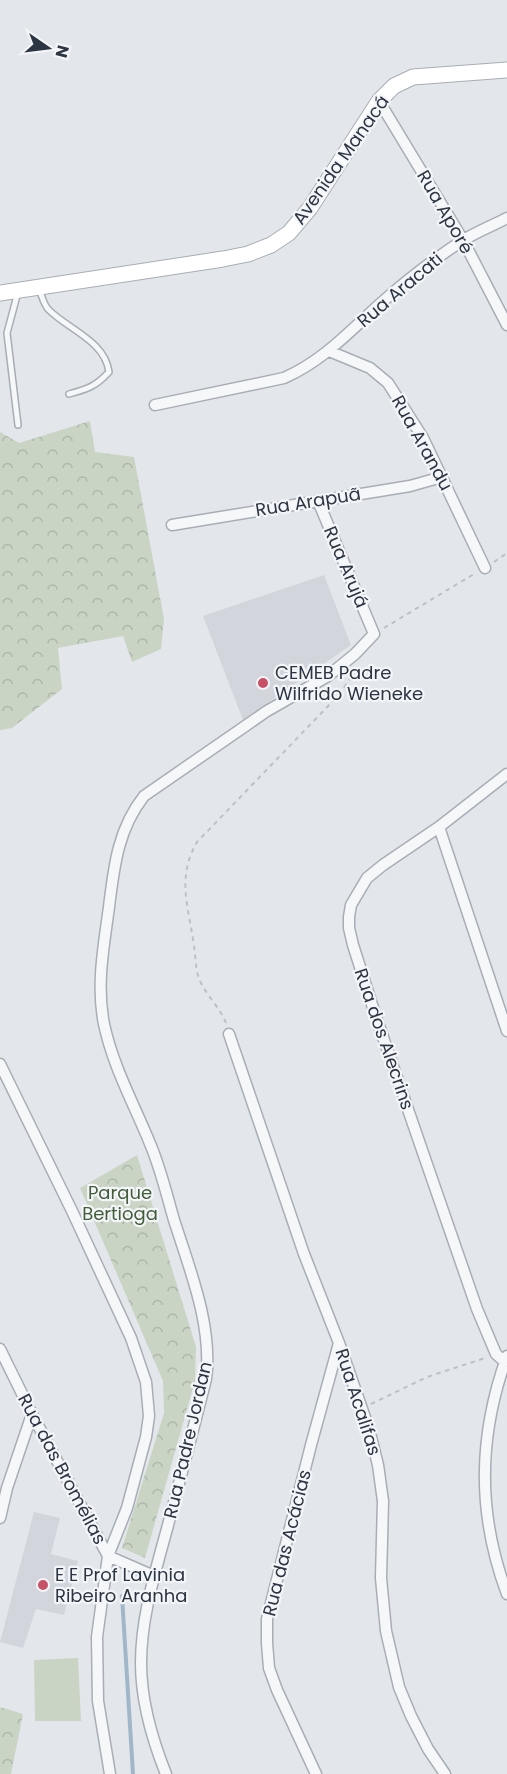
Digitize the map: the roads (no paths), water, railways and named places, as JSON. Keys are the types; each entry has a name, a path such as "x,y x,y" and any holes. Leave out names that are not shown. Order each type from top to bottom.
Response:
{"street":[{"name":"Avenida Manacá","path":"0,293 223,259 248,254 271,245 289,232 310,208 379,101 394,86 413,77 506,72"},
{"name":"Rua Aporé","path":"379,101 463,240 507,325"},
{"name":"Rua Aracati","path":"329,351 382,302 429,264 463,240 507,218"},
{"path":"155,405 284,378 306,368 329,351"},
{"name":"Rua Arandu","path":"329,351 370,368 388,383 423,438 485,568"},
{"name":"Rua Arapuã","path":"172,525 410,486 442,477"},
{"name":"Rua Arujá","path":"318,501 374,634"},
{"name":"Rua Padre Jordan","path":"166,1774 156,1749 145,1704 142,1681 143,1632 154,1576 206,1379 208,1355 204,1326 188,1262 152,1149 110,1046 101,1006 102,956 113,873 118,847 133,810 144,796 267,711 328,676 356,654 374,634"},
{"name":"Rua dos Alecrins","path":"503,1357 477,1309 386,1048 352,945 349,928 351,905 367,878 439,827 507,774"},
{"path":"439,827 507,1031"},
{"name":"Rua Acalifas","path":"229,1034 304,1254 363,1408 378,1465 383,1501 381,1578 388,1641 399,1687 411,1716 428,1749 445,1774"},
{"path":"0,1064 126,1327 146,1382 148,1416 146,1437 127,1508 108,1556 97,1638 99,1709 110,1774"},
{"name":"Rua das Acácias","path":"316,1774 269,1668 267,1619 339,1343"},
{"name":"Rua das Bromélias","path":"0,1349 108,1556"},
{"path":"503,1357 502,1384 488,1420 484,1455 486,1495 497,1566 507,1594"},
{"path":"0,1518 7,1488 32,1414"},
{"path":"108,1556 154,1576"}],"lane":[{"path":"38,288 47,309 88,339 108,360 109,372 102,380 91,388 69,394"},
{"path":"18,425 7,333 19,291"}],"waterway":[{"path":"122,1596 133,1774"}],"place":[{"name":"CEMEB Padre Wilfrido Wieneke","path":"263,683"},
{"name":"E E Prof Lavinia Ribeiro Aranha","path":"43,1585"}],"park label":[{"name":"Parque Bertioga","path":"120,1203"}]}
